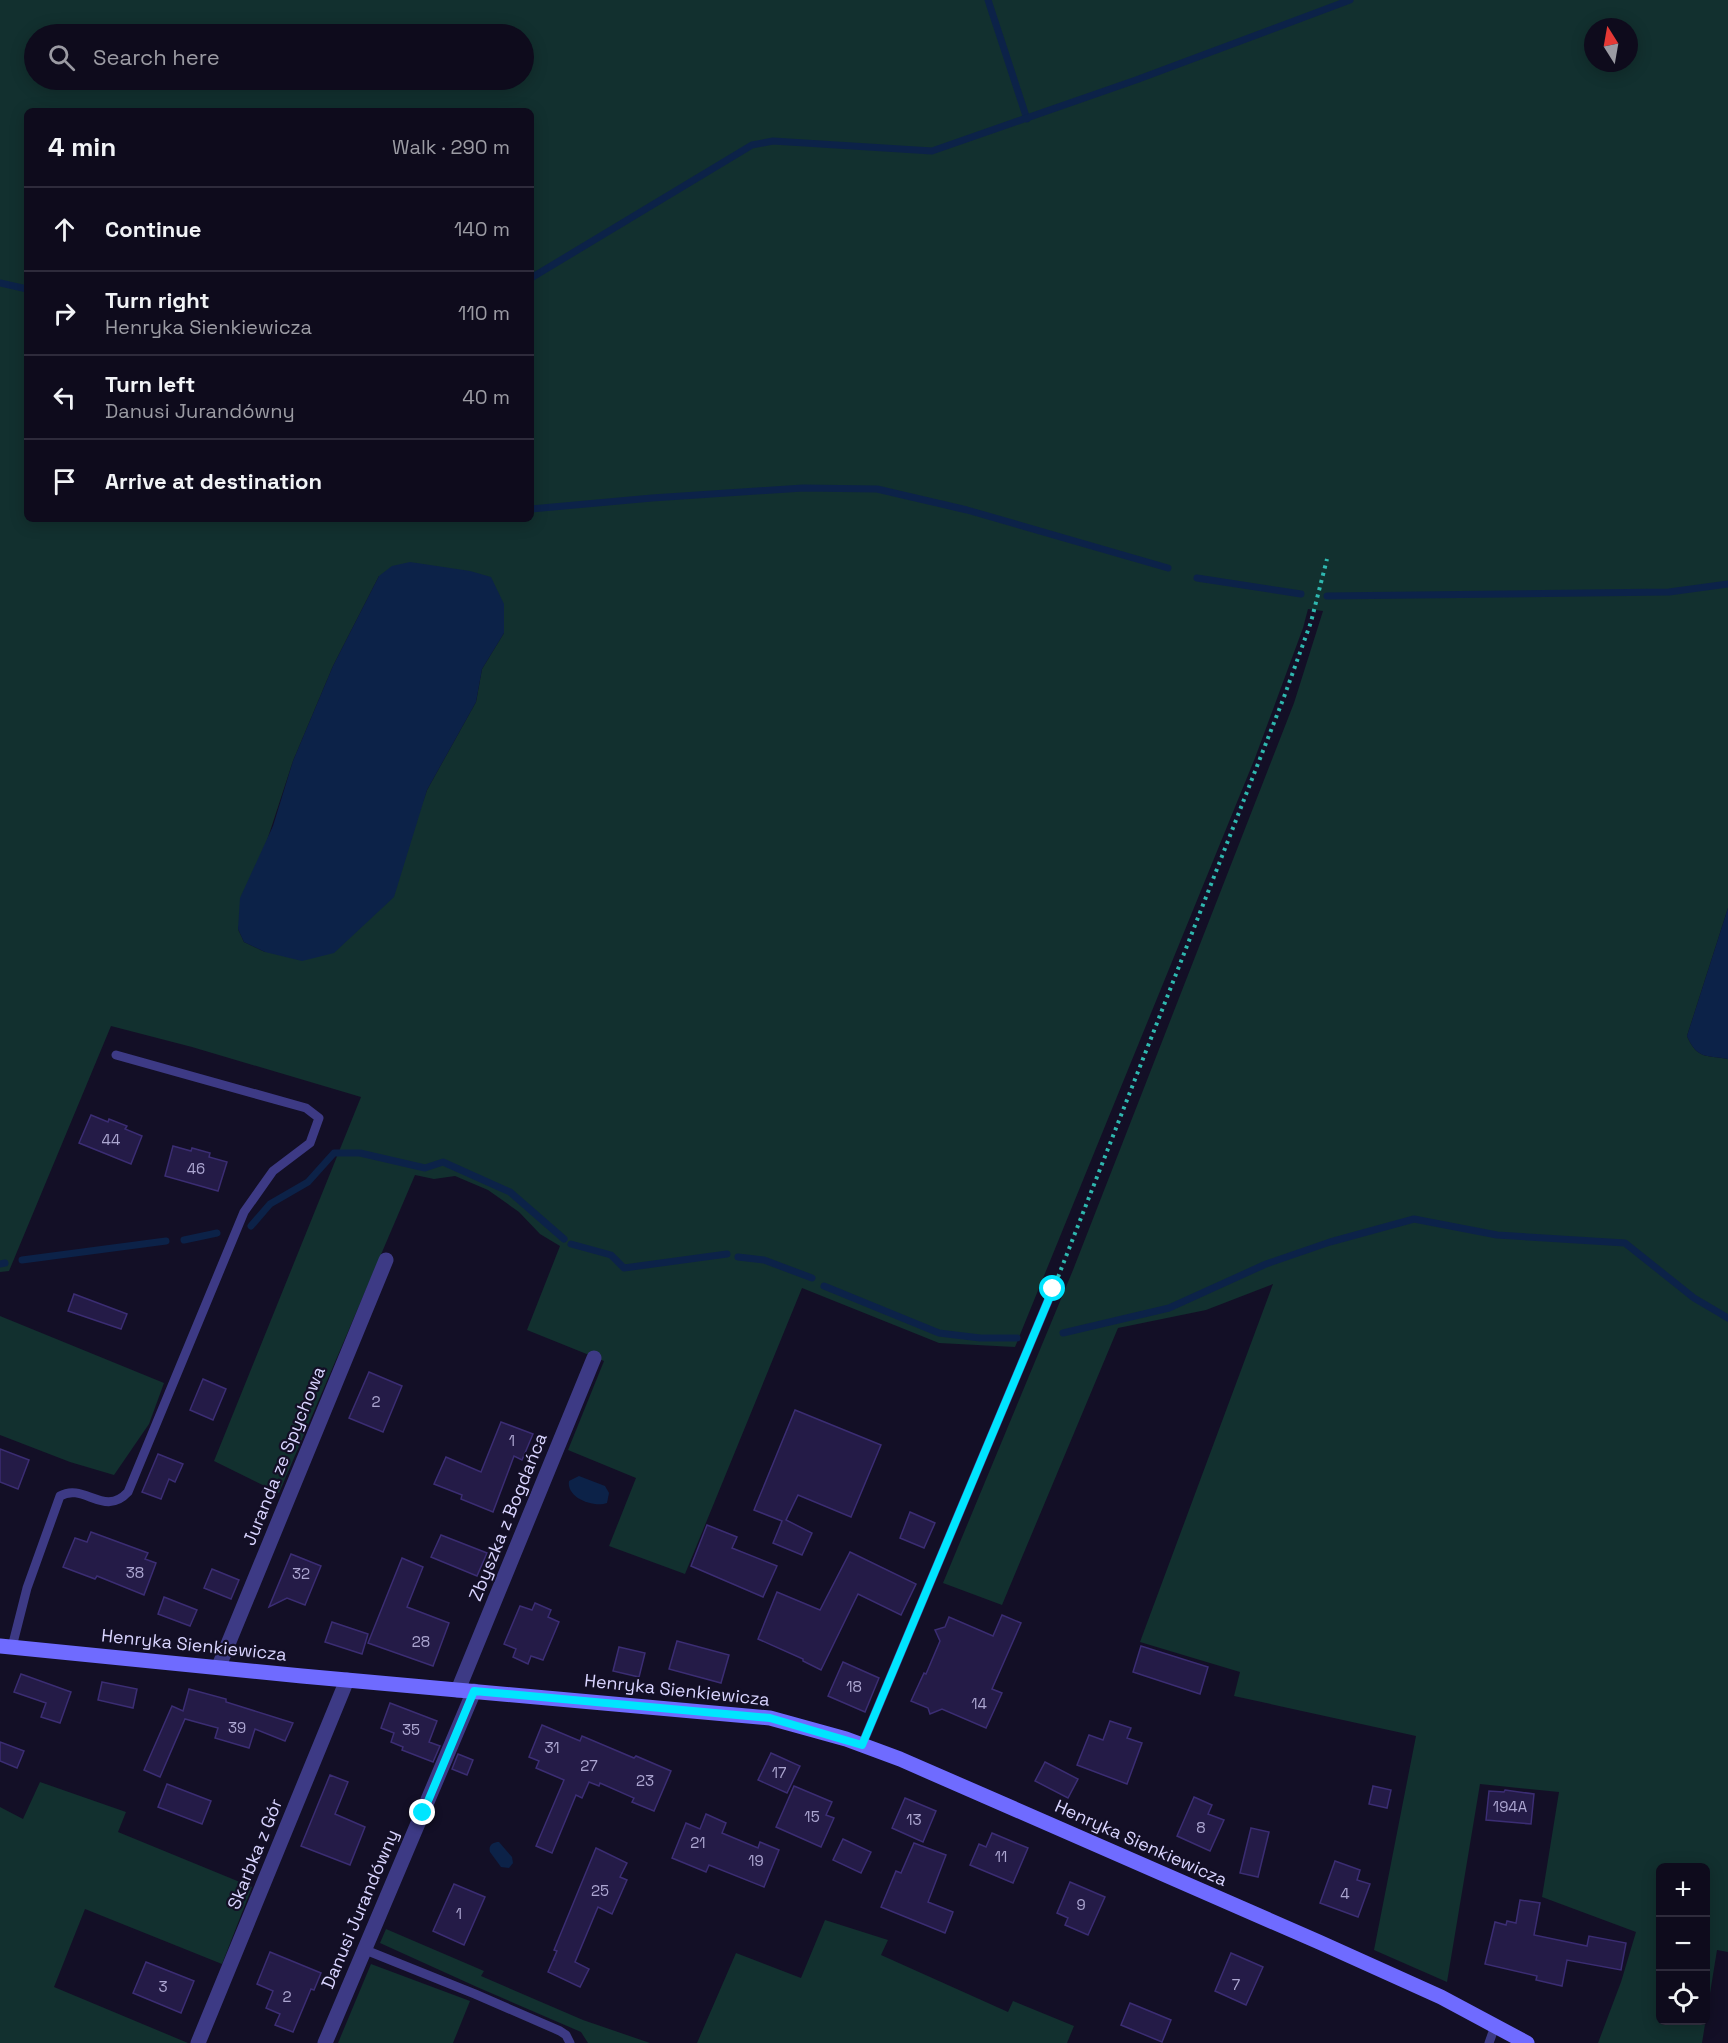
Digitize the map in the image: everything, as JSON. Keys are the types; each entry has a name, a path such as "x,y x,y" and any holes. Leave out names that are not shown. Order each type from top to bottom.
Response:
{"street":[{"name":"Juranda ze Spychowa","path":"219,1666 386,1260"},
{"name":"Zbyszka z Bogdańca","path":"466,1690 594,1358"},
{"name":"Henryka Sienkiewicza","path":"6,1646 347,1680 770,1718 862,1745 958,1784 1441,1997 1527,2043"},
{"name":"Skarbka z Gór","path":"198,2043 347,1680"},
{"name":"Danusi Jurandówny","path":"325,2043 466,1690"}],"lane":[{"path":"6,1646 60,1496 67,1492 78,1493 105,1502 117,1502 128,1492 244,1212 273,1171 310,1143 319,1118 306,1108 116,1055"},
{"path":"862,1745 1053,1289"},
{"path":"363,1949 560,2031 566,2035 570,2043"},
{"path":"1489,2043 1495,2026"}],"path":[{"path":"1053,1289 1284,697 1311,622 1327,559"}],"green space":[{"path":"0,0 1728,0 1728,908 1687,1036 1694,1049 1703,1055 1728,1059 1728,1952 1717,1950 1710,1993 1710,1863 1656,1863 1656,2025 1705,2025 1702,2043 1598,2043 1621,1982 1636,1932 1542,1897 1559,1792 1480,1784 1447,1982 1374,1950 1416,1736 1234,1696 1240,1672 1140,1642 1273,1284 1206,1310 1118,1328 1002,1605 943,1583 1073,1270 1294,703 1323,611 1308,609 1255,758 1015,1347 939,1343 802,1288 685,1574 609,1546 636,1478 568,1450 604,1361 527,1330 560,1246 540,1234 519,1212 488,1190 455,1176 434,1179 415,1175 279,1493 214,1461 361,1097 192,1047 111,1026 9,1271 0,1272","holes":["379,576 504,633 482,669 476,702 427,790 415,824 265,952 244,942 238,929 293,761 333,666"]},
{"path":"0,1316 164,1383 149,1424 114,1475 70,1462 0,1435"},
{"path":"40,1782 126,1812 118,1832 252,1887 222,1964 85,1909 54,1987 188,2043 0,2043 0,1807 23,1819"},
{"path":"825,1920 888,1940 881,1955 1008,2012 1013,2001 1074,2026 1067,2043 697,2043 736,1953 801,1978"},
{"path":"386,1929 484,1971 481,1976 583,2020 650,2043 588,2043 581,2032 380,1943"},
{"path":"371,1964 470,2001 453,2043 338,2043"}],"water":[{"path":"410,562 470,571 491,577 504,604 504,633 482,669 476,702 427,790 394,897 334,953 302,961 265,952 244,942 238,929 240,898 273,826 293,761 333,666 379,576 392,566"},
{"path":"1728,908 1728,1059 1703,1055 1694,1049 1687,1036"},
{"path":"579,1476 605,1486 609,1493 607,1503 588,1503 576,1497 569,1487 569,1481"},
{"path":"499,1842 512,1857 513,1863 509,1868 501,1867 490,1852 492,1844"}],"building":[{"path":"91,1115 127,1126 125,1129 142,1136 131,1164 79,1143"},
{"path":"173,1146 210,1153 209,1157 227,1162 218,1191 165,1176"},
{"path":"74,1294 127,1314 121,1329 68,1311"},
{"path":"369,1372 402,1386 383,1432 349,1418"},
{"path":"203,1379 226,1389 213,1420 190,1410"},
{"path":"795,1410 881,1445 851,1517 798,1495 786,1520 812,1533 802,1555 773,1543 782,1521 754,1510"},
{"path":"501,1422 533,1434 522,1460 514,1456 493,1512 461,1499 462,1495 434,1484 446,1457 481,1472"},
{"path":"0,1449 29,1460 18,1489 0,1482"},
{"path":"158,1454 183,1464 175,1482 169,1479 161,1499 142,1492"},
{"path":"910,1512 935,1523 924,1548 900,1538"},
{"path":"707,1525 737,1537 732,1548 777,1566 763,1597 691,1566"},
{"path":"91,1532 148,1553 145,1559 156,1563 144,1595 97,1576 95,1579 63,1567 75,1538 87,1542"},
{"path":"441,1535 487,1553 477,1576 431,1557"},
{"path":"850,1552 916,1584 901,1615 858,1594 821,1670 803,1659 758,1639 777,1592 820,1610"},
{"path":"291,1554 321,1566 305,1605 287,1598 269,1607"},
{"path":"402,1558 423,1567 407,1607 449,1623 433,1666 368,1643"},
{"path":"212,1569 239,1580 231,1599 204,1588"},
{"path":"164,1597 197,1610 190,1626 158,1614"},
{"path":"535,1603 551,1610 548,1617 559,1622 543,1660 531,1656 528,1664 513,1657 516,1649 504,1644 520,1606 532,1610"},
{"path":"1002,1615 1021,1623 992,1689 1002,1693 986,1728 942,1709 930,1714 928,1708 911,1701 940,1641 935,1630 945,1627 949,1617 993,1636"},
{"path":"332,1622 368,1634 362,1654 325,1642"},
{"path":"677,1641 729,1655 721,1683 669,1669"},
{"path":"1141,1646 1208,1667 1200,1694 1133,1672"},
{"path":"619,1647 645,1653 639,1677 613,1671"},
{"path":"843,1662 879,1678 865,1712 828,1696"},
{"path":"21,1674 71,1692 60,1723 41,1717 46,1703 14,1692"},
{"path":"102,1682 137,1689 133,1708 98,1700"},
{"path":"189,1689 226,1699 226,1702 293,1723 285,1741 255,1729 249,1748 215,1738 218,1728 185,1719 160,1777 144,1770 172,1706 183,1711"},
{"path":"390,1703 437,1721 429,1742 440,1746 433,1762 402,1750 403,1747 391,1742 394,1733 381,1728"},
{"path":"1110,1721 1131,1728 1127,1738 1142,1743 1127,1784 1077,1765 1089,1735 1103,1740"},
{"path":"542,1725 580,1741 582,1736 671,1771 654,1811 632,1802 634,1798 600,1783 599,1786 589,1782 582,1798 576,1795 552,1853 536,1846 564,1780 536,1768 539,1761 529,1757"},
{"path":"0,1742 24,1751 17,1768 0,1761"},
{"path":"771,1753 800,1766 787,1793 758,1780"},
{"path":"458,1754 473,1760 467,1775 452,1769"},
{"path":"1045,1762 1078,1779 1068,1798 1035,1781"},
{"path":"330,1775 348,1782 335,1814 365,1827 350,1865 301,1846"},
{"path":"167,1784 211,1801 202,1824 158,1807"},
{"path":"794,1786 832,1802 826,1815 834,1818 821,1847 776,1827"},
{"path":"1373,1786 1391,1790 1387,1808 1369,1804"},
{"path":"1505,1790 1534,1794 1531,1824 1486,1820 1489,1791 1504,1792"},
{"path":"1194,1797 1212,1805 1208,1814 1224,1820 1210,1851 1177,1836"},
{"path":"905,1798 936,1811 923,1842 892,1828"},
{"path":"706,1814 726,1823 722,1833 758,1848 760,1842 779,1850 764,1887 709,1865 706,1872 672,1858 686,1823 700,1829"},
{"path":"1251,1828 1269,1832 1258,1877 1240,1873"},
{"path":"992,1833 1028,1848 1013,1883 970,1865 979,1844 986,1847"},
{"path":"843,1839 871,1852 861,1873 833,1860"},
{"path":"914,1843 946,1855 928,1902 953,1912 945,1933 881,1907 896,1871 901,1873"},
{"path":"596,1848 627,1863 620,1877 627,1880 612,1914 598,1907 575,1962 589,1969 580,1987 548,1972 557,1951 554,1950"},
{"path":"1335,1861 1360,1870 1357,1880 1370,1884 1358,1917 1320,1903"},
{"path":"1070,1882 1105,1897 1088,1935 1065,1925 1068,1918 1057,1913"},
{"path":"454,1884 485,1897 464,1945 433,1931"},
{"path":"1520,1900 1540,1903 1534,1935 1587,1946 1589,1936 1626,1943 1621,1970 1567,1960 1562,1986 1536,1980 1537,1976 1485,1964 1495,1922 1506,1925 1507,1921 1516,1923"},
{"path":"270,1952 321,1973 314,1990 311,1989 293,2032 275,2025 280,2014 266,2008 273,1991 257,1984"},
{"path":"1231,1953 1263,1967 1246,2005 1215,1991"},
{"path":"146,1962 194,1981 181,2013 133,1993"},
{"path":"1130,2003 1171,2020 1162,2042 1121,2025"}],"waterway":[{"path":"988,0 1027,119"},
{"path":"534,276 752,145 773,141 932,151 1136,80 1350,0"},
{"path":"0,283 24,288"},
{"path":"534,509 803,488 877,489 967,510 1168,568"},
{"path":"1197,578 1301,594"},
{"path":"1327,596 1669,592 1728,584"},
{"path":"251,1226 270,1204 308,1182 334,1153 360,1153 425,1168 443,1162 510,1192 564,1239"},
{"path":"1063,1333 1169,1308 1266,1264 1330,1242 1414,1219 1497,1235 1625,1243 1694,1298 1728,1318"},
{"path":"184,1240 217,1233"},
{"path":"22,1260 166,1241"},
{"path":"571,1244 611,1255 624,1268 727,1254"},
{"path":"738,1257 764,1260 812,1278"},
{"path":"0,1264 5,1263"},
{"path":"824,1286 939,1333 980,1338 1017,1338"}],"route":[{"path":"423,1813 474,1691 770,1718 862,1745 1053,1289"}]}
